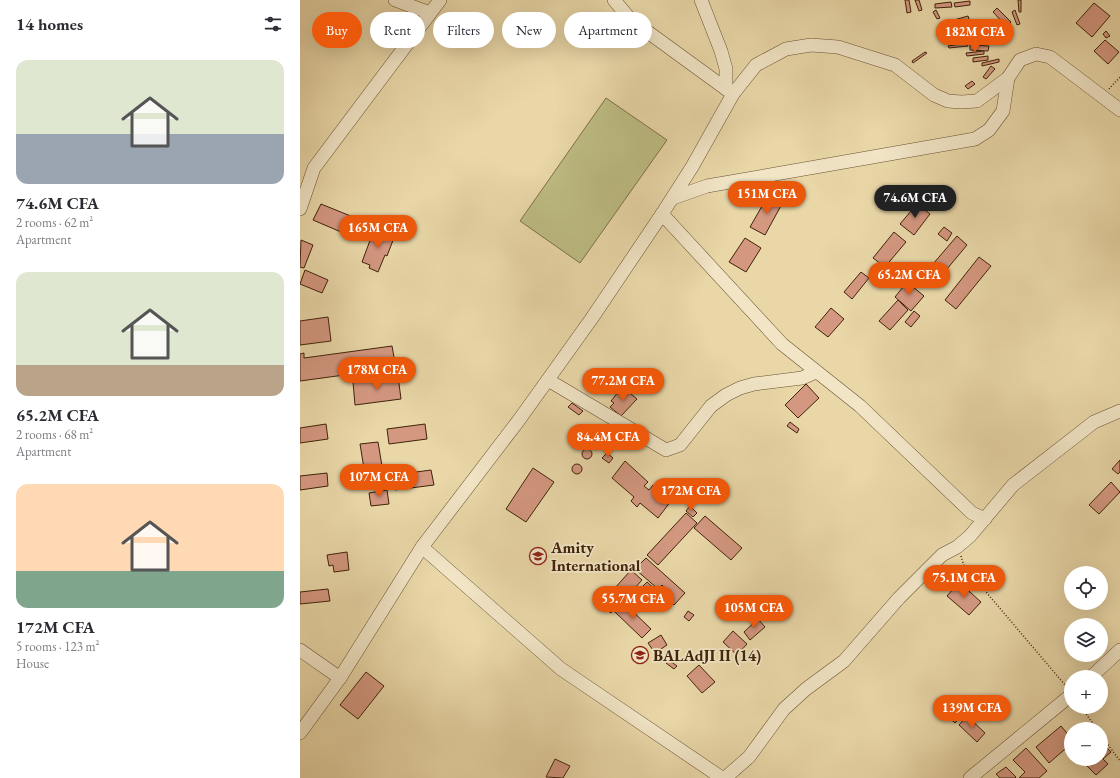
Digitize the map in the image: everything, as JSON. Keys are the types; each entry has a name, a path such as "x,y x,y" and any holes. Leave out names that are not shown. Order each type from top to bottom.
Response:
{"street":[{"path":"395,0 430,13"},
{"path":"300,209 314,168 440,0"},
{"path":"614,0 630,18 730,91"},
{"path":"701,0 721,51 730,91"},
{"path":"300,733 340,678 422,547 548,380 592,318 673,198 692,167 730,91 756,65 786,49 811,45 838,47 895,65 934,95 948,101 961,102 977,101 1008,78 1020,60 1036,54 1050,57 1120,110"},
{"path":"673,198 707,186 975,140 989,130 1003,111 1008,78"},
{"path":"662,214 782,344 860,406 972,513 984,519"},
{"path":"548,380 666,450 680,445 711,406 726,395 740,388 754,384 802,378 816,372"},
{"path":"422,547 561,668 723,778 748,757 784,709 806,689 844,661 899,598 942,555 957,547 970,536 1013,486 1094,422 1120,411"},
{"path":"300,650 340,678"},
{"path":"1099,670 1120,650"},
{"path":"970,778 1064,695"}],"path":[{"path":"1103,97 1120,78"},
{"path":"957,547 964,566 1064,686"},
{"path":"1108,745 1120,761"}],"shaded area":[{"path":"606,98 667,140 580,263 520,221"}],"building":[{"path":"905,0 909,0 911,12 907,13"},
{"path":"915,0 919,0 922,10 919,11"},
{"path":"1018,0 1021,0 1021,12 1019,12"},
{"path":"970,1 970,5 955,7 954,3"},
{"path":"951,2 952,7 935,8 935,4"},
{"path":"1094,3 1110,16 1092,37 1076,23"},
{"path":"997,8 1011,22 1007,27 993,12"},
{"path":"936,10 940,18 937,19 933,12"},
{"path":"1015,10 1020,24 1017,25 1012,12"},
{"path":"968,16 969,19 955,24 954,20"},
{"path":"985,26 986,29 969,33 968,30"},
{"path":"954,28 957,32 946,41 943,37"},
{"path":"1106,31 1110,36 1106,38 1103,34"},
{"path":"991,35 999,35 999,38 991,38"},
{"path":"984,36 985,39 969,41 969,39"},
{"path":"990,39 991,43 976,45 975,42"},
{"path":"1105,40 1119,52 1108,64 1094,51"},
{"path":"967,43 968,46 949,48 948,46"},
{"path":"970,45 989,46 988,51 970,50"},
{"path":"984,51 984,54 967,56 966,53"},
{"path":"925,52 927,53 913,63 912,61"},
{"path":"988,56 988,60 973,62 973,58"},
{"path":"999,59 999,62 982,66 982,63"},
{"path":"991,66 995,69 986,79 983,77"},
{"path":"972,81 975,84 968,89 965,86"},
{"path":"769,194 783,202 765,235 750,227"},
{"path":"321,204 358,219 354,229 351,228 348,235 313,220"},
{"path":"917,204 930,214 914,235 900,224"},
{"path":"375,227 395,235 387,256 385,255 378,272 369,268 370,265 362,262"},
{"path":"944,227 952,233 947,241 938,234"},
{"path":"894,232 906,242 885,267 873,258"},
{"path":"957,236 967,245 932,287 921,278"},
{"path":"745,238 761,248 746,272 729,262"},
{"path":"301,240 313,245 304,268 300,267"},
{"path":"979,257 991,266 956,309 945,300"},
{"path":"305,270 328,280 322,293 300,284"},
{"path":"861,272 869,278 852,299 844,292"},
{"path":"907,282 924,296 911,311 895,297"},
{"path":"898,300 908,310 890,330 879,321"},
{"path":"831,308 844,319 828,337 815,327"},
{"path":"914,311 920,316 911,327 905,322"},
{"path":"328,317 331,341 300,345 300,321"},
{"path":"392,346 396,368 300,381 300,354 304,353 304,358"},
{"path":"398,376 401,399 355,405 353,382"},
{"path":"806,384 819,398 798,418 785,405"},
{"path":"625,389 637,399 621,416 610,407 614,403 611,401 619,391 622,393"},
{"path":"572,403 583,411 579,415 568,407"},
{"path":"790,422 799,429 797,433 787,426"},
{"path":"326,424 328,439 300,443 300,428"},
{"path":"425,424 427,439 389,444 387,429"},
{"path":"378,442 384,478 366,481 360,444"},
{"path":"585,449 589,449 591,450 591,458 585,459 582,456 582,452"},
{"path":"607,453 613,458 609,463 602,458"},
{"path":"1120,460 1120,472 1118,474 1112,469"},
{"path":"625,461 648,482 644,486 649,490 653,485 671,501 658,518 640,503 637,507 631,501 634,497 612,478"},
{"path":"575,464 579,464 581,465 581,473 575,474 572,471 572,467"},
{"path":"533,468 554,482 526,522 506,509"},
{"path":"431,470 434,485 395,490 394,475"},
{"path":"327,473 328,486 300,490 300,476"},
{"path":"1111,482 1120,492 1099,514 1089,505"},
{"path":"387,490 389,504 371,506 369,493"},
{"path":"690,506 697,513 693,517 686,511"},
{"path":"686,513 697,523 658,565 647,555"},
{"path":"705,516 742,548 731,560 694,528"},
{"path":"347,552 349,570 334,572 333,565 329,566 327,555"},
{"path":"646,558 685,593 674,605 659,592 664,587 662,585 658,589 635,569"},
{"path":"631,570 642,580 617,608 606,598"},
{"path":"647,582 656,590 649,597 640,589"},
{"path":"959,582 981,602 969,615 947,596"},
{"path":"328,589 330,601 300,604 300,592"},
{"path":"607,602 615,608 611,613 603,607"},
{"path":"624,603 651,629 642,638 615,612"},
{"path":"688,611 694,615 689,621 684,617"},
{"path":"758,619 765,627 750,640 744,632"},
{"path":"733,631 747,644 737,655 723,642"},
{"path":"661,635 667,645 655,653 648,643"},
{"path":"669,660 677,666 674,669 666,663"},
{"path":"699,665 715,682 702,693 687,676"},
{"path":"366,672 384,686 358,719 340,705"},
{"path":"946,696 964,713 955,723 936,706"},
{"path":"967,716 985,733 977,742 959,725"},
{"path":"1061,726 1064,730 1064,750 1049,763 1036,747"},
{"path":"1026,748 1047,771 1039,778 1019,778 1025,772 1013,760"},
{"path":"555,759 570,766 563,778 546,777"},
{"path":"1087,766 1106,766 1096,775"},
{"path":"1006,767 1016,777 1015,778 1000,778 996,774"}],"place":[{"name":"Amity International","path":"538,556"},
{"name":"BALAdJI II (14)","path":"640,655"}]}
